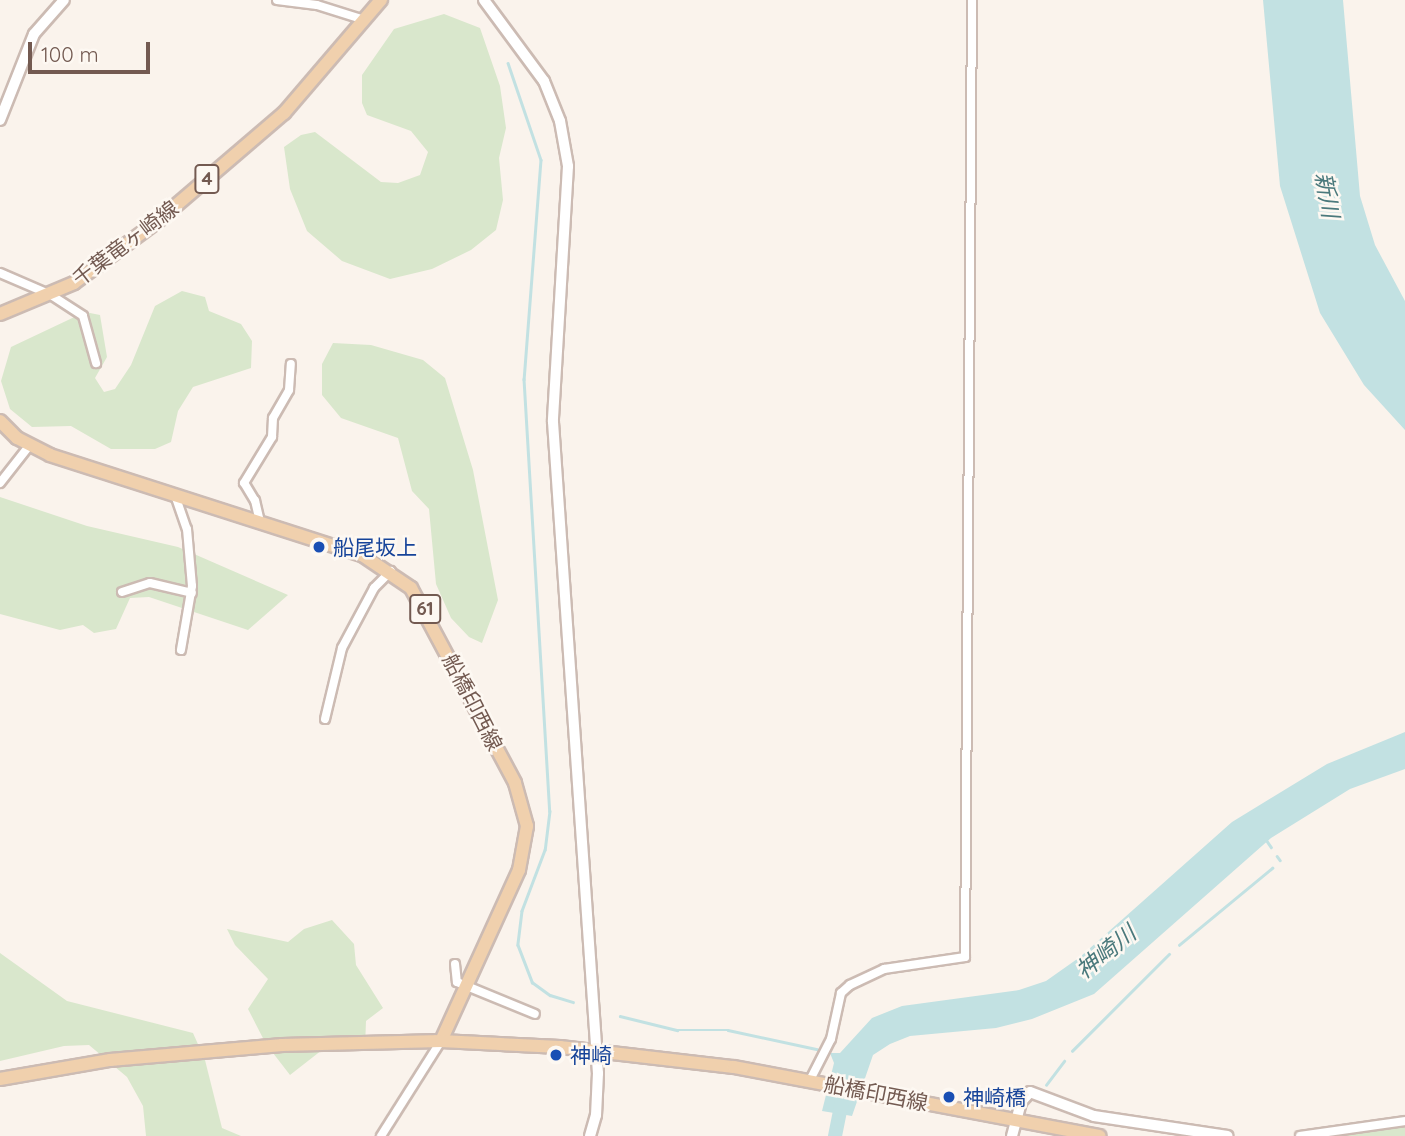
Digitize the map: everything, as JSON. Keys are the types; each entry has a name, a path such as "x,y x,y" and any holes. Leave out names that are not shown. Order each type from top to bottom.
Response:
{"main road":[{"name":"千葉竜ヶ崎線","path":"0,314 51,295 120,252 258,136 308,89 381,0"},
{"name":"船橋印西線","path":"0,421 29,446 362,555 392,571 411,588 427,613 515,783 526,820 522,863 441,1041"},
{"name":"船橋印西線","path":"0,1079 204,1051 441,1041 596,1049 812,1080 1100,1136"}],"street":[{"path":"0,120 34,34 64,0"},
{"path":"277,0 317,5 365,20"},
{"path":"484,0 544,81 559,121 567,158 553,422 596,1049 598,1097 590,1136"},
{"path":"812,1080 831,1039 841,993 850,985 884,969 965,957 972,0"},
{"path":"0,273 51,295 83,316 96,363"},
{"path":"260,522 256,501 244,483 272,437 273,418 289,390 291,364"},
{"path":"0,483 29,446"},
{"path":"175,495 187,529 192,593 181,650"},
{"path":"325,719 342,648 374,587 392,571"},
{"path":"122,592 150,583 192,593"},
{"path":"455,964 454,978 464,986 535,1014"},
{"path":"381,1136 441,1041"},
{"path":"1012,1136 1016,1119 1030,1093 1104,1118 1228,1136"},
{"path":"1300,1136 1405,1121"}],"green space":[{"path":"444,14 480,28 500,86 506,128 499,158 503,200 496,230 471,250 432,269 390,279 342,261 307,231 290,189 284,147 301,135 315,132 381,182 398,183 420,175 428,152 411,131 367,115 362,103 362,75 394,29"},
{"path":"182,291 205,297 209,311 241,324 252,341 251,368 193,387 178,411 171,442 155,449 111,449 71,426 32,427 10,409 1,381 11,347 85,312 100,315 107,357 95,378 104,392 115,389 131,365 155,306"},
{"path":"333,343 371,345 423,360 445,378 473,470 498,600 482,643 469,637 451,618 436,584 429,509 412,491 398,438 341,418 322,395 322,364"},
{"path":"0,497 87,526 178,547 288,595 248,630 149,597 130,598 116,629 94,633 83,625 60,630 0,614"},
{"path":"332,920 354,944 356,965 383,1008 366,1021 365,1048 322,1050 290,1075 266,1044 248,1009 268,979 235,945 227,929 288,942 304,929"},
{"path":"0,953 67,1001 193,1033 205,1060 222,1128 241,1136 146,1136 143,1106 127,1077 89,1045 64,1046 0,1061"},
{"path":"1405,1125 1405,1136 1322,1136 1338,1133"}],"water":[{"name":"新川","path":"1263,0 1343,0 1360,196 1375,245 1405,301 1405,430 1364,385 1320,313 1280,186"},
{"path":"1405,732 1405,769 1350,789 1271,838 1094,994 1032,1019 996,1028 910,1036 890,1044 873,1055 852,1116 822,1111 834,1063 830,1053 840,1053 872,1018 902,1006 1019,990 1046,981 1080,957 1232,822 1327,764"}],"waterway":[{"path":"508,63 541,160 524,379 550,811 545,850 522,911 518,945 532,982 550,995 573,1002"},
{"path":"1265,838 1271,847"},
{"path":"1277,856 1280,860"},
{"path":"1179,945 1272,868"},
{"path":"1072,1051 1169,954"},
{"path":"620,1016 677,1030 728,1030 817,1049"},
{"path":"1046,1085 1064,1061"},
{"name":"神崎川","path":"835,1136 843,1096"}],"place":[{"name":"船尾坂上","path":"319,547"},
{"name":"神崎","path":"556,1055"},
{"name":"神崎橋","path":"949,1097"}]}
